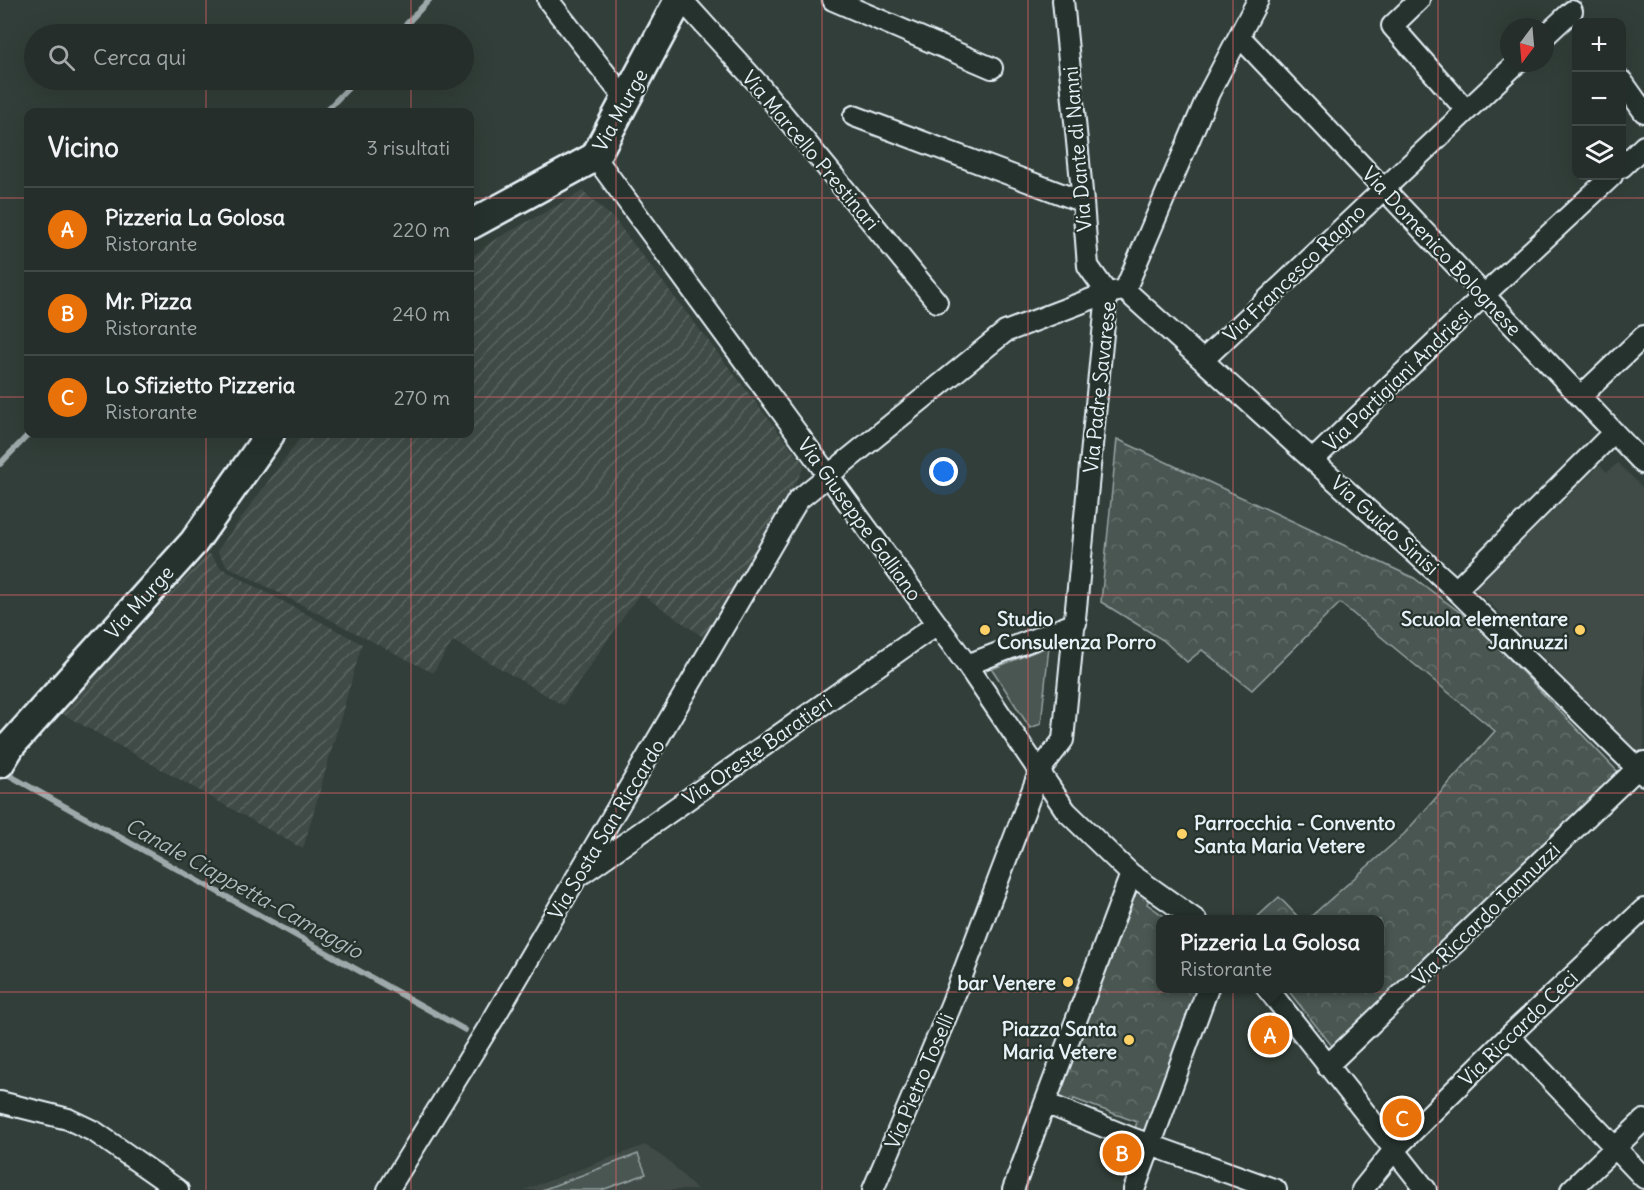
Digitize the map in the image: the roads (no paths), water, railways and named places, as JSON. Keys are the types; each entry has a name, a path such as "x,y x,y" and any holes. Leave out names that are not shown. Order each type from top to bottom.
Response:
{"street":[{"path":"548,0 626,100"},
{"name":"Via Murge","path":"474,223 595,157 680,0"},
{"name":"Via Marcello Prestinari","path":"680,0 760,86 937,302"},
{"path":"834,0 992,68"},
{"name":"Via Dante di Nanni","path":"1063,0 1088,266 1116,291"},
{"name":"Via Padre Savarese","path":"1040,771 1063,741 1116,291 1209,93 1258,0"},
{"path":"1419,0 1392,26 1466,111"},
{"path":"1554,27 1571,11"},
{"name":"Via Domenico Bolognese","path":"1240,37 1644,464"},
{"name":"Via Francesco Ragno","path":"1203,360 1507,72"},
{"path":"1626,87 1644,112"},
{"path":"854,116 1083,202"},
{"path":"1626,163 1644,146"},
{"name":"Via Giuseppe Galliano","path":"595,157 967,665 1066,811 1131,874"},
{"name":"Via Partigiani Andriesi","path":"1313,460 1484,295 1608,180"},
{"name":"Via Guido Sinisi","path":"1116,291 1203,360 1456,590 1642,769"},
{"name":"Via Sosta San Riccardo","path":"388,1190 578,877 798,500 1005,332 1116,291"},
{"path":"1580,397 1644,336"},
{"path":"1456,590 1614,432"},
{"name":"Via Murge","path":"6,754 194,542 267,438"},
{"path":"967,665 1076,623"},
{"name":"Via Oreste Baratieri","path":"578,877 937,624"},
{"name":"Via Riccardo Iannuzzi","path":"1327,1066 1642,769"},
{"name":"Via Pietro Toselli","path":"873,1190 951,1005 1040,771"},
{"path":"1013,1190 1131,874 1189,915"},
{"name":"Via Riccardo Ceci","path":"1362,1190 1394,1150 1509,1036 1644,909"},
{"path":"1134,1190 1207,993"},
{"path":"1271,993 1426,1190"},
{"path":"1509,1036 1644,1178"},
{"path":"0,1102 68,1119 94,1132 178,1190"},
{"path":"1046,1103 1150,1145 1276,1190"},
{"path":"1570,1190 1644,1120"}],"waterway":[{"name":"Canale Ciappetta-Camaggio","path":"406,24 429,0"},
{"name":"Canale Ciappetta-Camaggio","path":"329,108 346,90"},
{"name":"Canale Ciappetta-Camaggio","path":"0,464 25,438"},
{"name":"Canale Ciappetta-Camaggio","path":"7,774 465,1030"}],"place":[{"name":"Studio Consulenza Porro","path":"985,630"},
{"name":"Scuola elementare Jannuzzi","path":"1580,630"},
{"name":"Parrocchia - Convento Santa Maria Vetere","path":"1182,834"},
{"name":"bar Venere","path":"1068,982"},
{"name":"Pizzeria La Golosa","path":"1270,1035"},
{"name":"Piazza Santa Maria Vetere","path":"1129,1040"},
{"name":"Lo Sfizietto Pizzeria","path":"1402,1118"},
{"name":"Mr. Pizza","path":"1122,1153"}]}
